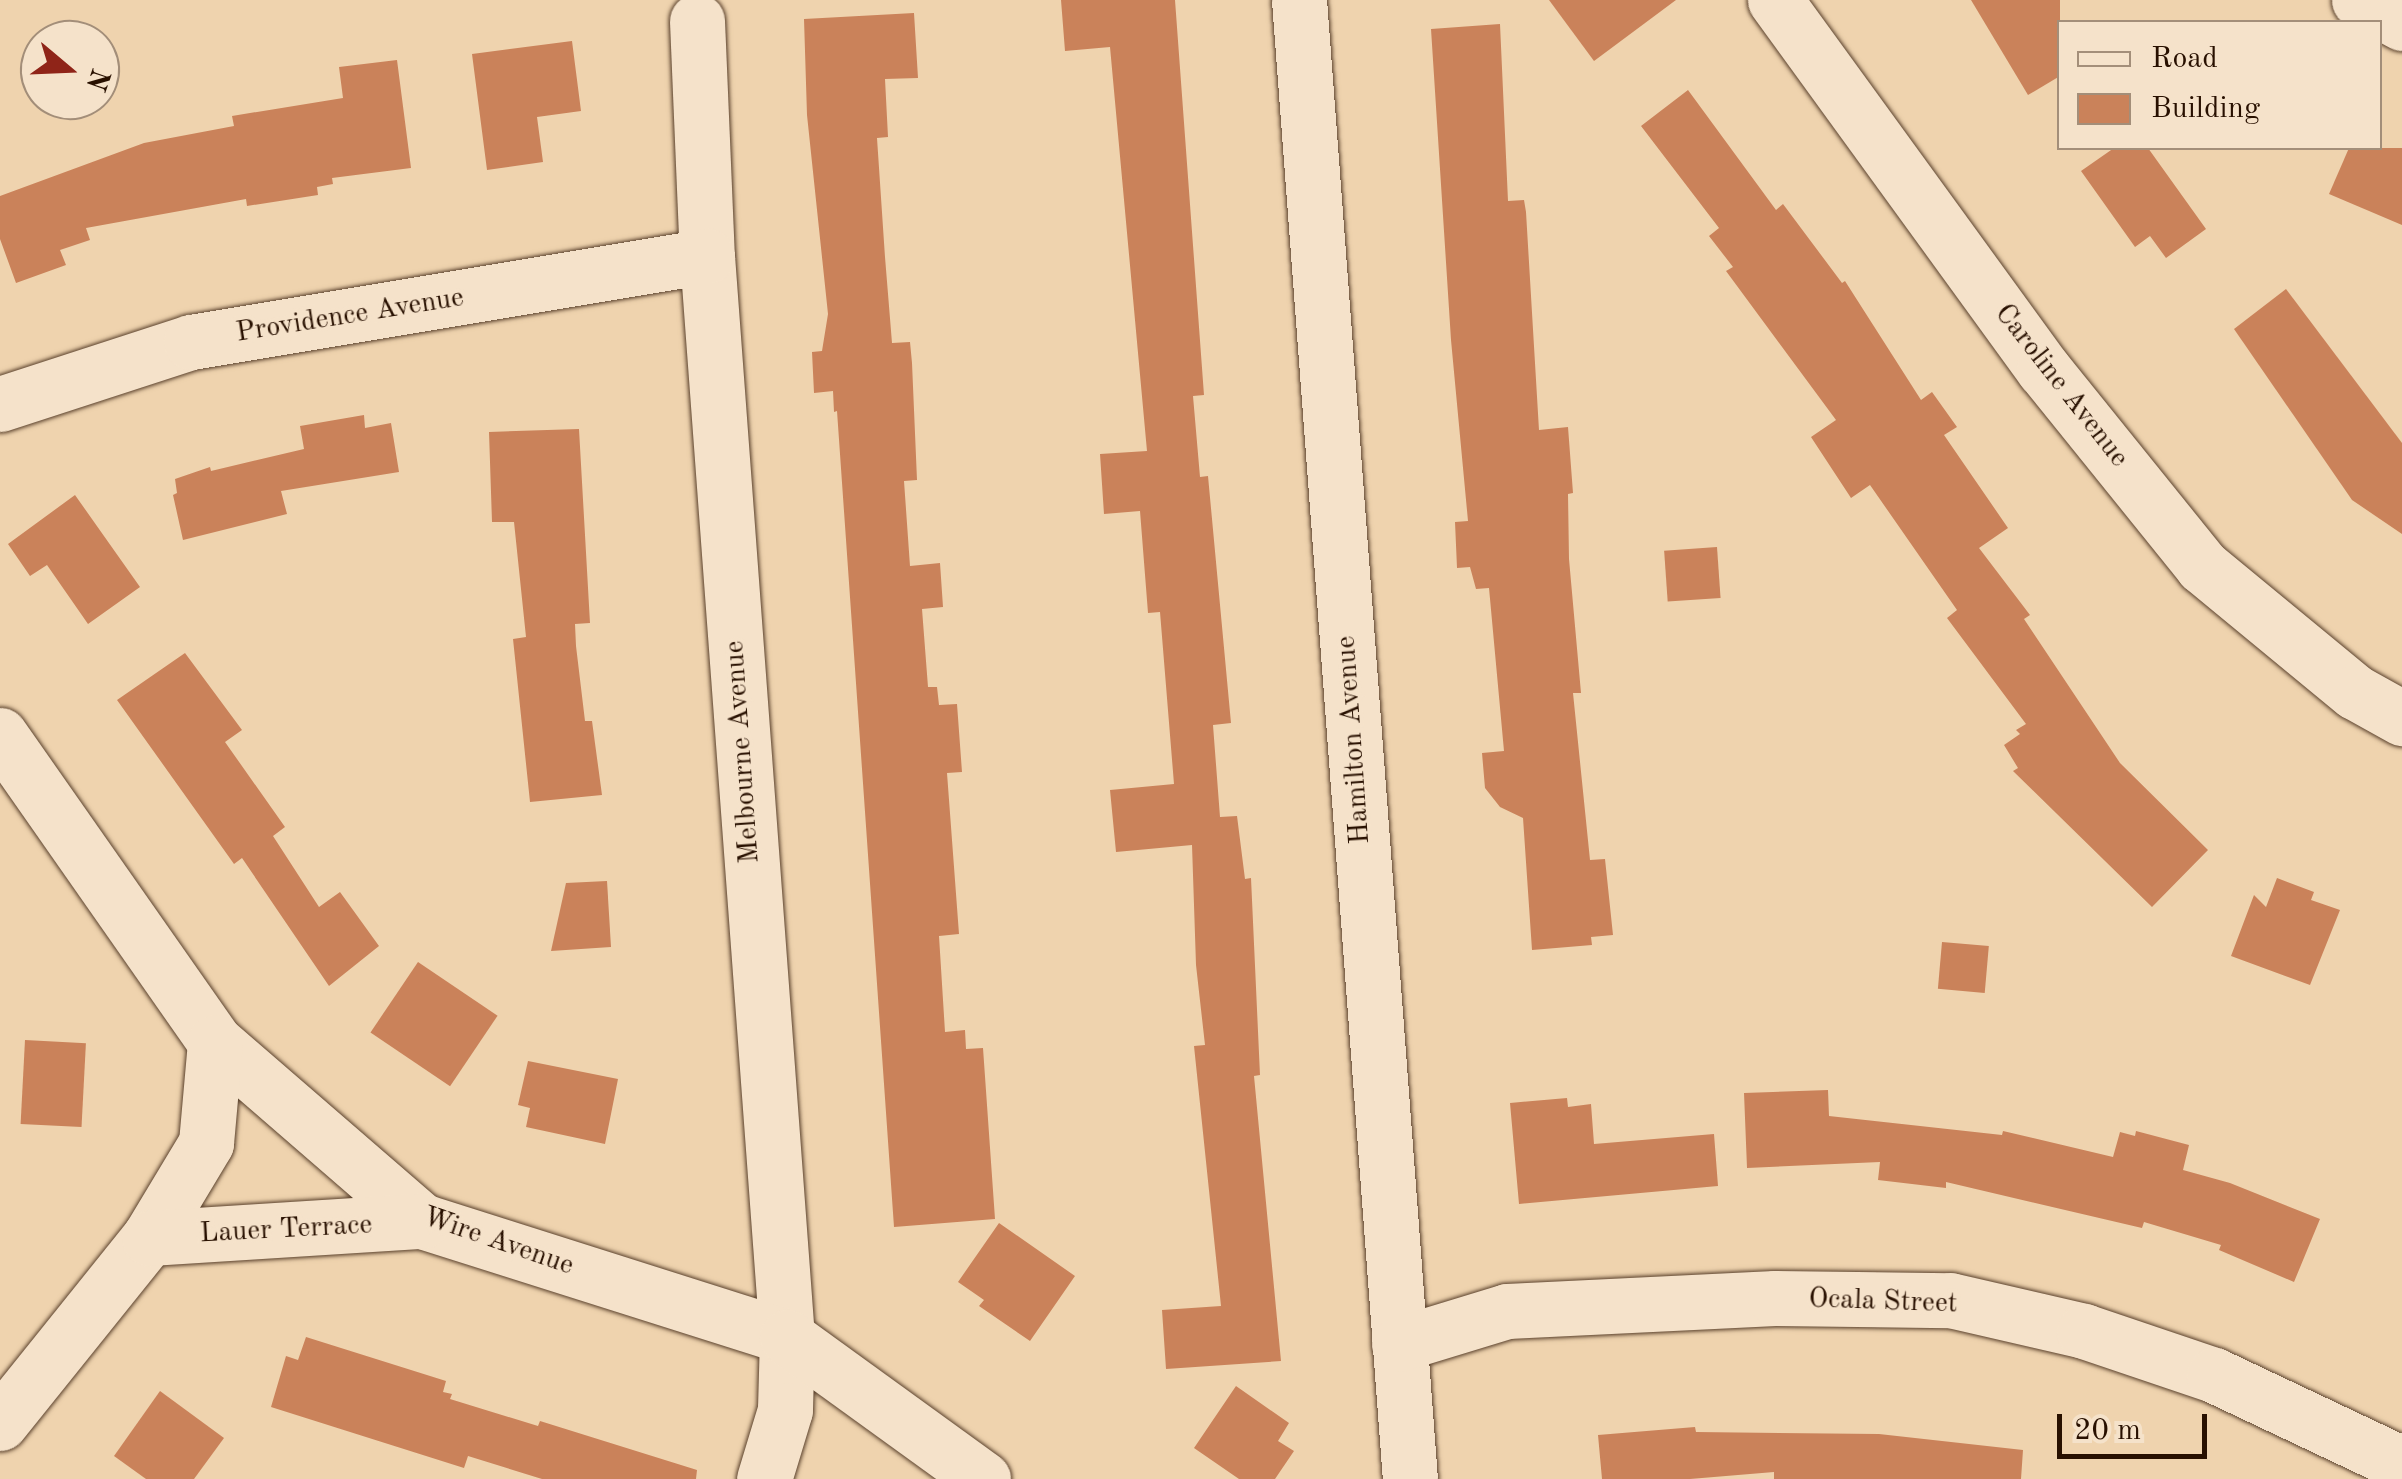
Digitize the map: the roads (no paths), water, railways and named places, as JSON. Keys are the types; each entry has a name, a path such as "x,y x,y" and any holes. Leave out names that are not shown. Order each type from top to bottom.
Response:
{"street":[{"name":"Hamilton Avenue","path":"1299,0 1410,1479"},
{"name":"Caroline Avenue","path":"1775,0 2044,370 2202,566 2354,692 2402,718"},
{"path":"2359,0 2402,23"},
{"name":"Melbourne Avenue","path":"697,21 707,256 786,1336 785,1410 764,1479"},
{"name":"Providence Avenue","path":"0,404 192,342 707,256"},
{"name":"Wire Avenue","path":"0,735 215,1042 422,1222 786,1336 983,1479"},
{"name":"Lauer Terrace","path":"0,1422 149,1238 206,1143 215,1042"},
{"name":"Lauer Terrace","path":"149,1238 422,1222"},
{"name":"Ocala Street","path":"1400,1344 1507,1311 1775,1298 1950,1300 2084,1331 2214,1375 2402,1464"}]}
